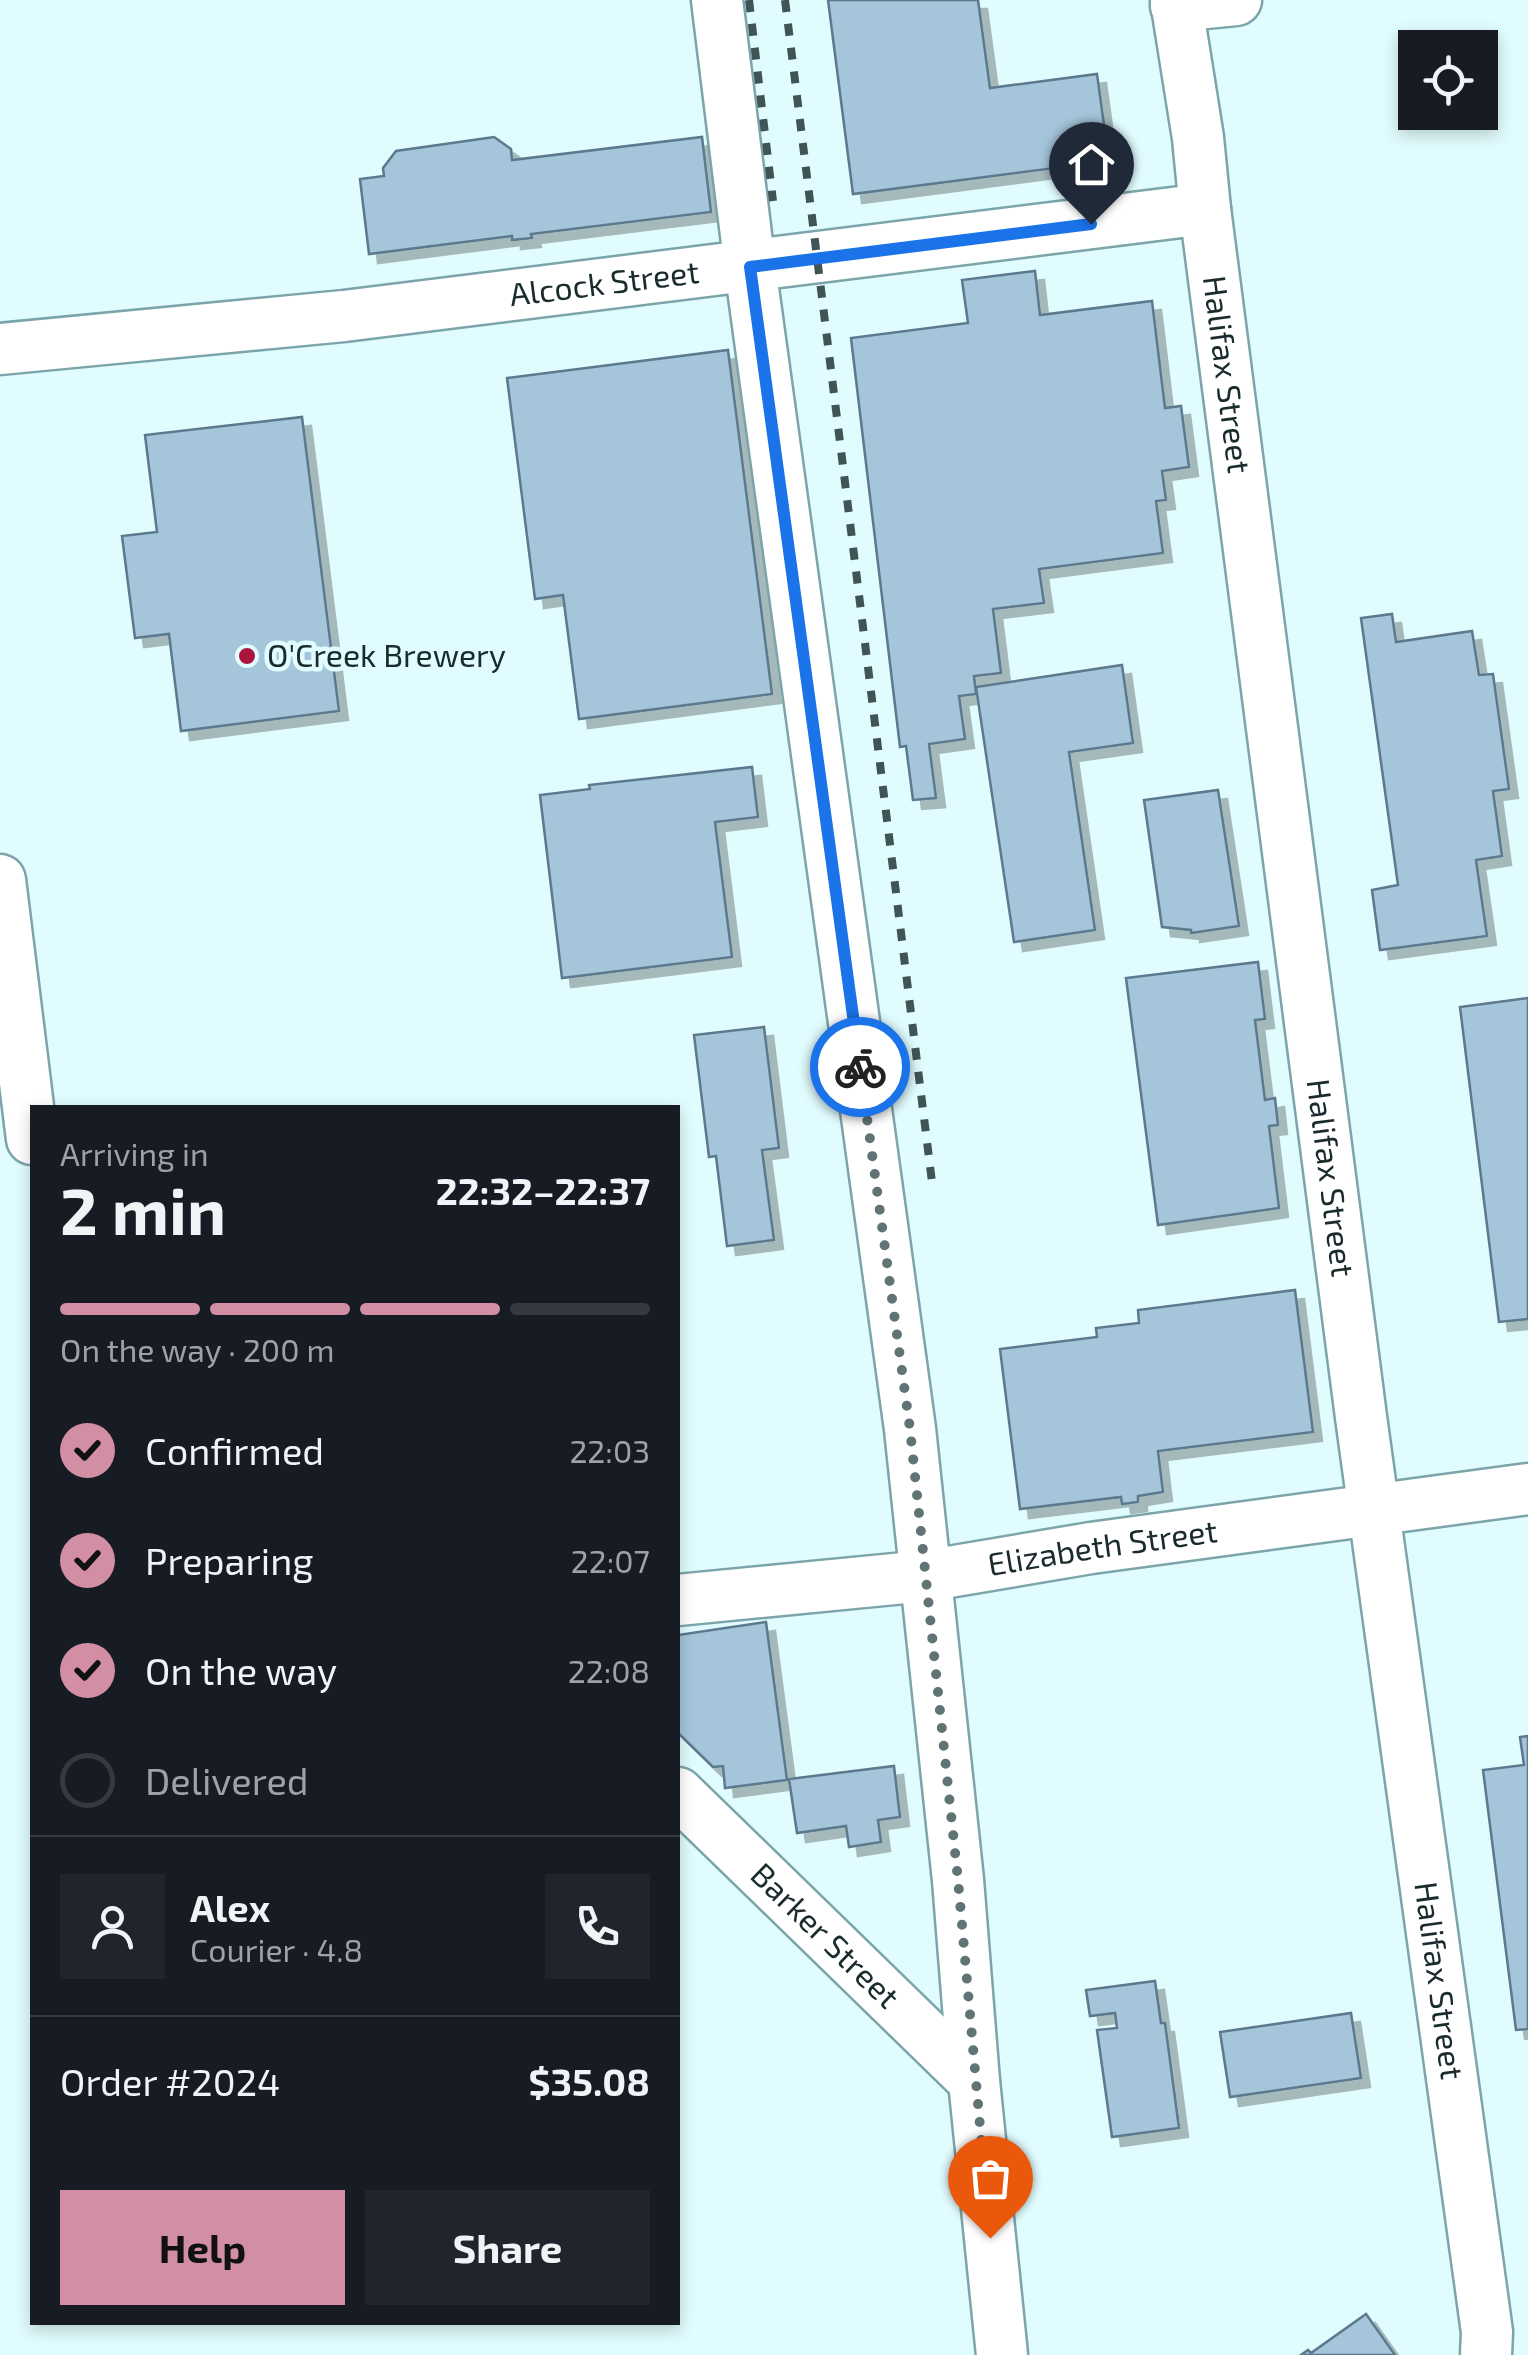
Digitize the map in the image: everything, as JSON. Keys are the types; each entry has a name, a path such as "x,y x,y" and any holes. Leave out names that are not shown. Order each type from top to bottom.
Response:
{"street":[{"path":"717,0 750,267 910,1429 958,1880 1002,2355"},
{"path":"1176,3 1236,0"},
{"name":"Halifax Street","path":"1176,3 1198,138 1204,209 1374,1510 1487,2332 1486,2355"},
{"name":"Alcock Street","path":"0,349 344,316 1204,209"},
{"path":"0,880 30,1123"},
{"name":"Elizabeth Street","path":"680,1600 925,1576 1091,1548 1528,1489"},
{"name":"Barker Street","path":"680,1795 974,2081"}],"building":[{"path":"828,0 978,0 990,88 1097,74 1109,161 853,194"},
{"path":"494,137 511,149 512,160 702,137 711,212 531,234 532,238 512,240 512,236 369,254 360,179 384,176 383,168 396,151"},
{"path":"1035,271 1040,315 1152,301 1165,408 1181,406 1189,467 1162,471 1166,500 1156,501 1163,553 1039,569 1044,603 993,609 1001,673 974,676 976,694 959,696 965,739 929,744 936,798 913,800 906,746 900,747 851,338 968,323 962,280"},
{"path":"728,350 772,694 579,719 563,595 535,599 507,378"},
{"path":"302,417 339,711 181,731 169,634 135,638 122,536 157,532 145,435"},
{"path":"1392,614 1396,642 1472,631 1479,675 1493,674 1509,789 1493,791 1502,856 1476,860 1487,936 1380,950 1372,890 1398,885 1361,618"},
{"path":"1122,665 1133,743 1069,752 1095,930 1014,942 976,687"},
{"path":"752,767 758,817 715,822 732,957 562,978 540,795 590,789 589,785"},
{"path":"1218,790 1239,926 1191,933 1162,927 1144,800"},
{"path":"1258,962 1265,1019 1255,1020 1265,1100 1275,1098 1278,1125 1269,1126 1279,1208 1158,1225 1126,978"},
{"path":"1528,998 1528,1319 1499,1322 1460,1007"},
{"path":"764,1027 779,1148 762,1150 774,1240 727,1246 716,1156 709,1157 694,1035"},
{"path":"1295,1290 1313,1432 1158,1451 1163,1492 1138,1496 1138,1502 1122,1504 1121,1497 1020,1509 1000,1349 1097,1337 1096,1328 1139,1323 1138,1310"},
{"path":"766,1622 787,1780 725,1788 723,1766 713,1767 680,1735 680,1635"},
{"path":"1528,1736 1528,2029 1516,2030 1483,1770 1524,1765 1520,1737"},
{"path":"894,1766 900,1817 878,1820 881,1842 849,1847 846,1826 797,1833 789,1779"},
{"path":"1155,1981 1161,2023 1165,2023 1179,2128 1112,2137 1097,2030 1117,2028 1115,2013 1090,2016 1086,1990"},
{"path":"1351,2013 1361,2078 1230,2097 1220,2032"},
{"path":"1366,2314 1395,2355 1301,2355 1308,2350 1311,2353"}],"railway":[{"path":"749,0 773,201"},
{"path":"785,0 933,1190"}],"way so far":[{"path":"860,1067 910,1429 958,1880 990,2238"}],"place":[{"name":"O'Creek Brewery","path":"247,656"}],"route":[{"path":"860,1067 750,267 1091,224"}]}
